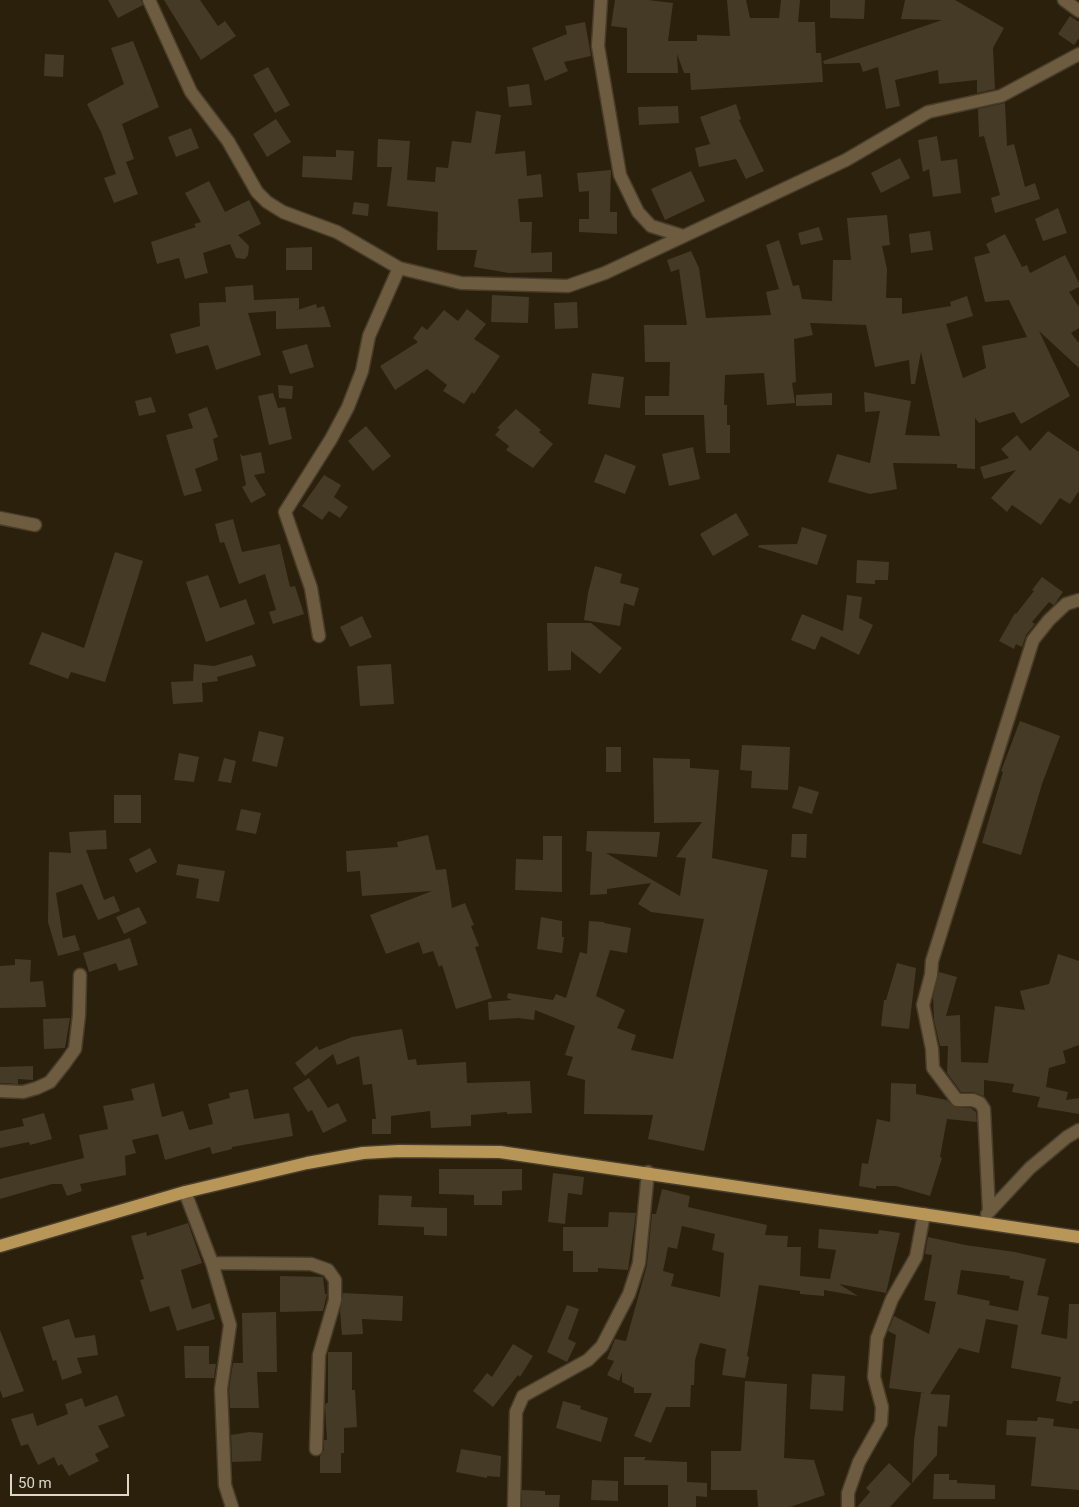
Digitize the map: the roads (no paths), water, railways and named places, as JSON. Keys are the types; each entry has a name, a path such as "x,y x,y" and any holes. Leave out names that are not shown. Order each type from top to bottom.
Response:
{"main road":[{"path":"0,1246 185,1192 307,1163 363,1153 398,1151 500,1152 648,1172 1079,1237"}],"street":[{"path":"149,0 191,92 228,141 257,192 276,208 337,232 398,268 461,284 568,286 605,273 846,160 928,112 1001,96 1079,54"},
{"path":"601,0 598,46 620,175 638,212 651,226 683,236"},
{"path":"1064,0 1079,11"},
{"path":"319,636 311,588 285,512 331,439 348,408 362,371 369,336 398,268"},
{"path":"0,518 35,526"},
{"path":"989,1211 984,1109 973,1100 957,1100 933,1068 932,1049 922,1005 932,975 932,961 1033,640 1049,620 1066,604 1079,600"},
{"path":"0,1091 23,1092 37,1088 50,1082 66,1063 75,1049 80,1015 80,975"},
{"path":"981,1222 1030,1168 1067,1137 1079,1130"},
{"path":"514,1507 516,1412 523,1396 588,1360 602,1346 628,1294 639,1263 648,1172"},
{"path":"185,1192 212,1263 230,1325 221,1389 225,1485 232,1507"},
{"path":"848,1507 848,1493 859,1462 881,1423 882,1407 874,1377 877,1338 892,1299 916,1257 924,1214"},
{"path":"212,1263 311,1264 328,1270 335,1280 335,1300 319,1355 316,1449"}]}
